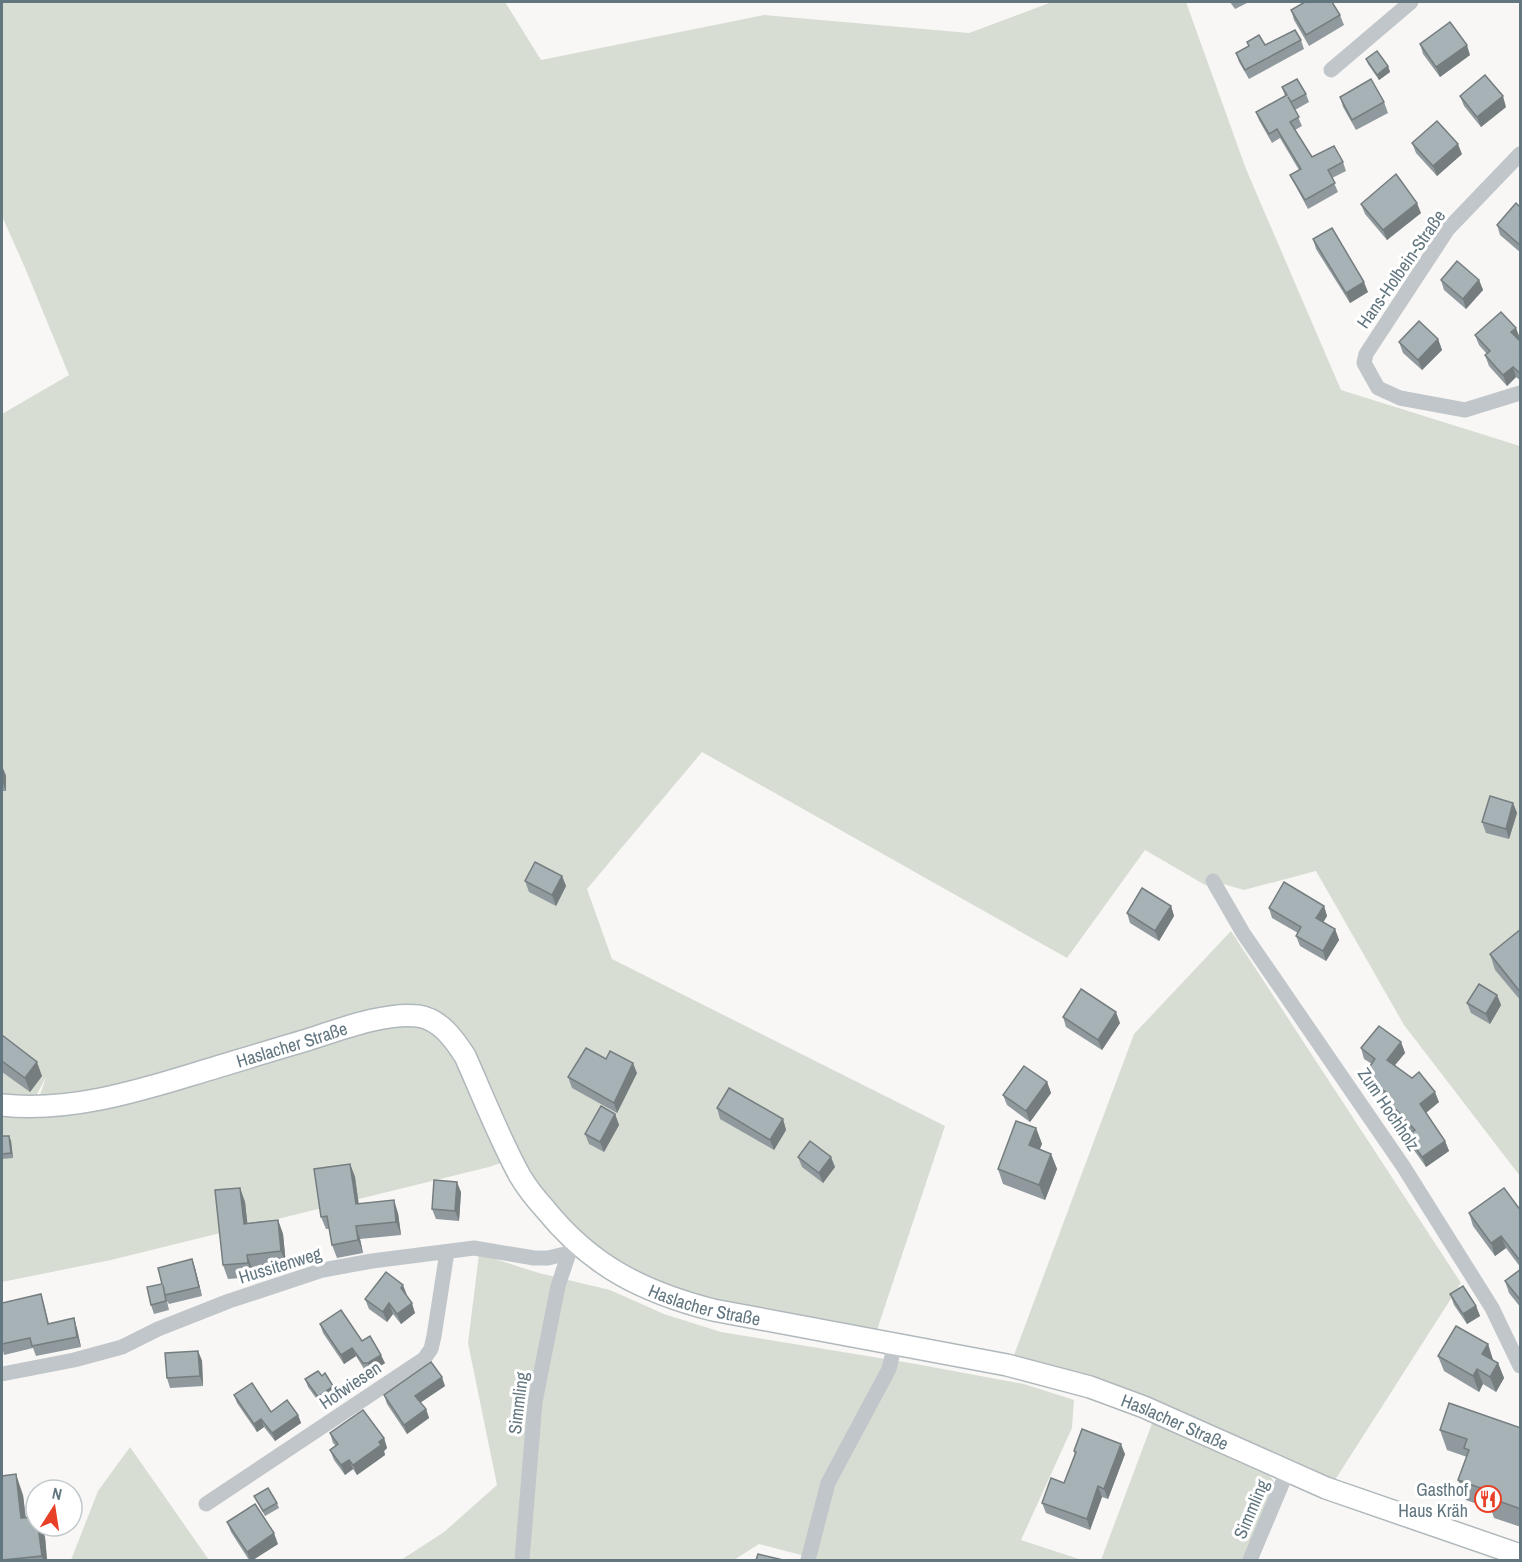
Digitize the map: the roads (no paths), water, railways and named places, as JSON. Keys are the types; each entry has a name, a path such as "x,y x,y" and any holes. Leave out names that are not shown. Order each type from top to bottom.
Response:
{"street":[{"path":"1331,70 1411,2"},
{"name":"Hans-Holbein-Straße","path":"1521,154 1448,230 1366,354 1364,363 1378,388 1400,398 1465,410 1521,393"},
{"name":"Zum Hochholz","path":"1213,881 1243,933 1303,1017 1418,1190 1492,1308 1521,1366"},
{"name":"Haslacher Straße","path":"2,1106 51,1106 136,1092 372,1020 419,1016 447,1030 455,1039 521,1178 573,1249 641,1286 674,1299 713,1310 895,1343 1054,1377 1118,1396 1287,1472 1392,1512 1521,1555"},
{"name":"Hussitenweg","path":"2,1374 74,1360 122,1347 158,1329 229,1301 323,1270 372,1261 474,1248 534,1258 548,1258 573,1249"},
{"name":"Simmling","path":"522,1560 535,1402 558,1286 573,1249"},
{"name":"Hofwiesen","path":"206,1504 424,1359 431,1348 434,1336 447,1252"},
{"path":"808,1560 828,1484 889,1369 895,1343"},
{"name":"Simmling","path":"1250,1560 1287,1472"}],"place":[{"name":"Gasthof Haus Kräh","path":"1488,1499"}]}
